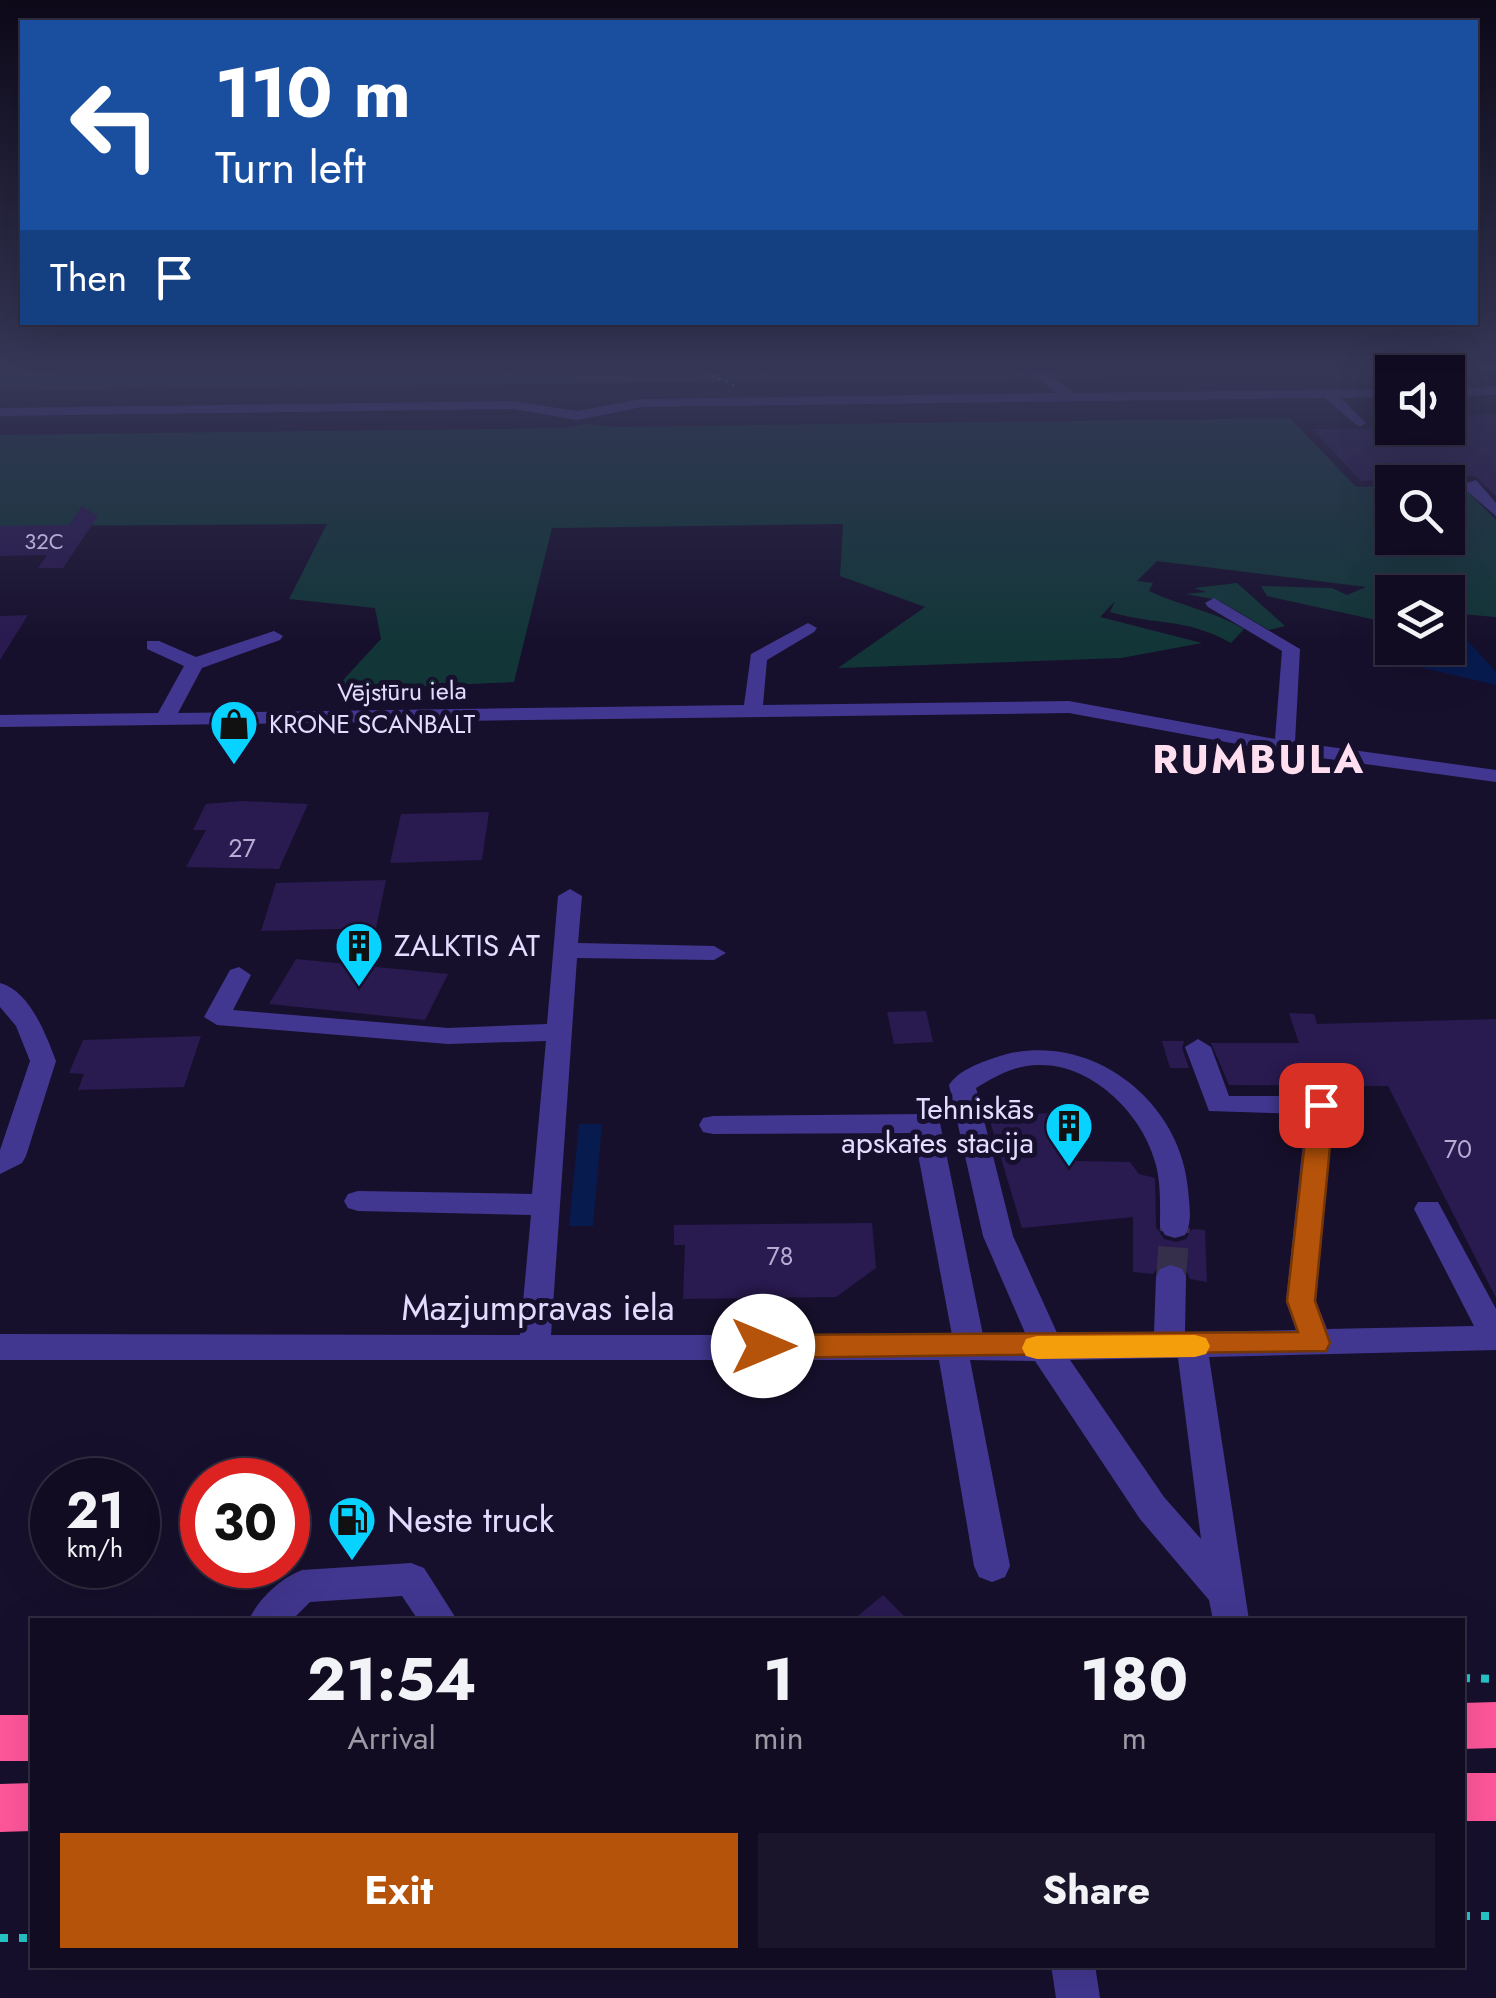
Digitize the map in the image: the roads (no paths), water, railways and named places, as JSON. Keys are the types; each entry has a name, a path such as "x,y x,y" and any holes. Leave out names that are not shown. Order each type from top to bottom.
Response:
{"highway":[{"path":"1465,1726 1496,1726"},
{"path":"0,1738 30,1738"},
{"path":"1465,1797 1496,1797"},
{"path":"0,1808 30,1807"}],"street":[{"path":"1476,485 1468,485 1496,511"},
{"path":"1214,603 1291,649 1286,747"},
{"path":"753,710 758,658 808,628"},
{"path":"165,719 196,664 274,636"},
{"path":"154,645 196,664"},
{"name":"Vējstūru iela","path":"0,722 1069,706 1286,747 1496,776"},
{"path":"535,1346 570,896"},
{"path":"566,950 714,953"},
{"path":"239,975 217,1017 448,1036 560,1032"},
{"path":"0,991 28,1023 43,1060 12,1156 0,1164"},
{"path":"1198,1047 1219,1105 1321,1105 1301,1301 1316,1343"},
{"path":"1175,1226 1170,1163 1156,1136 1142,1110 1091,1066 1042,1056 992,1066 962,1085 998,1236 1041,1328 1044,1348 1152,1508 1228,1606"},
{"path":"712,1126 926,1123 992,1566"},
{"path":"358,1200 546,1205"},
{"path":"1428,1209 1496,1338"},
{"path":"1171,1276 1167,1319 1182,1346 1228,1606"},
{"name":"Mazjumpravas iela","path":"0,1346 1044,1348 1496,1338"},
{"path":"269,1618 302,1586 412,1580 439,1618"},
{"path":"1073,1968 1078,1998"}],"water":[{"path":"1465,640 1496,672 1496,685 1411,665 1465,665"},
{"path":"579,1124 602,1124 593,1226 569,1226"}],"tunnel":[{"path":"1171,1277 1175,1227"}],"place":[{"name":"KRONE SCANBALT","path":"234,766"},
{"name":"ZALKTIS AT","path":"359,988"},
{"name":"Tehniskās apskates stacija","path":"1069,1168"},
{"name":"Neste truck","path":"352,1562"}],"district":[{"name":"RUMBULA","path":"1259,759"}]}
